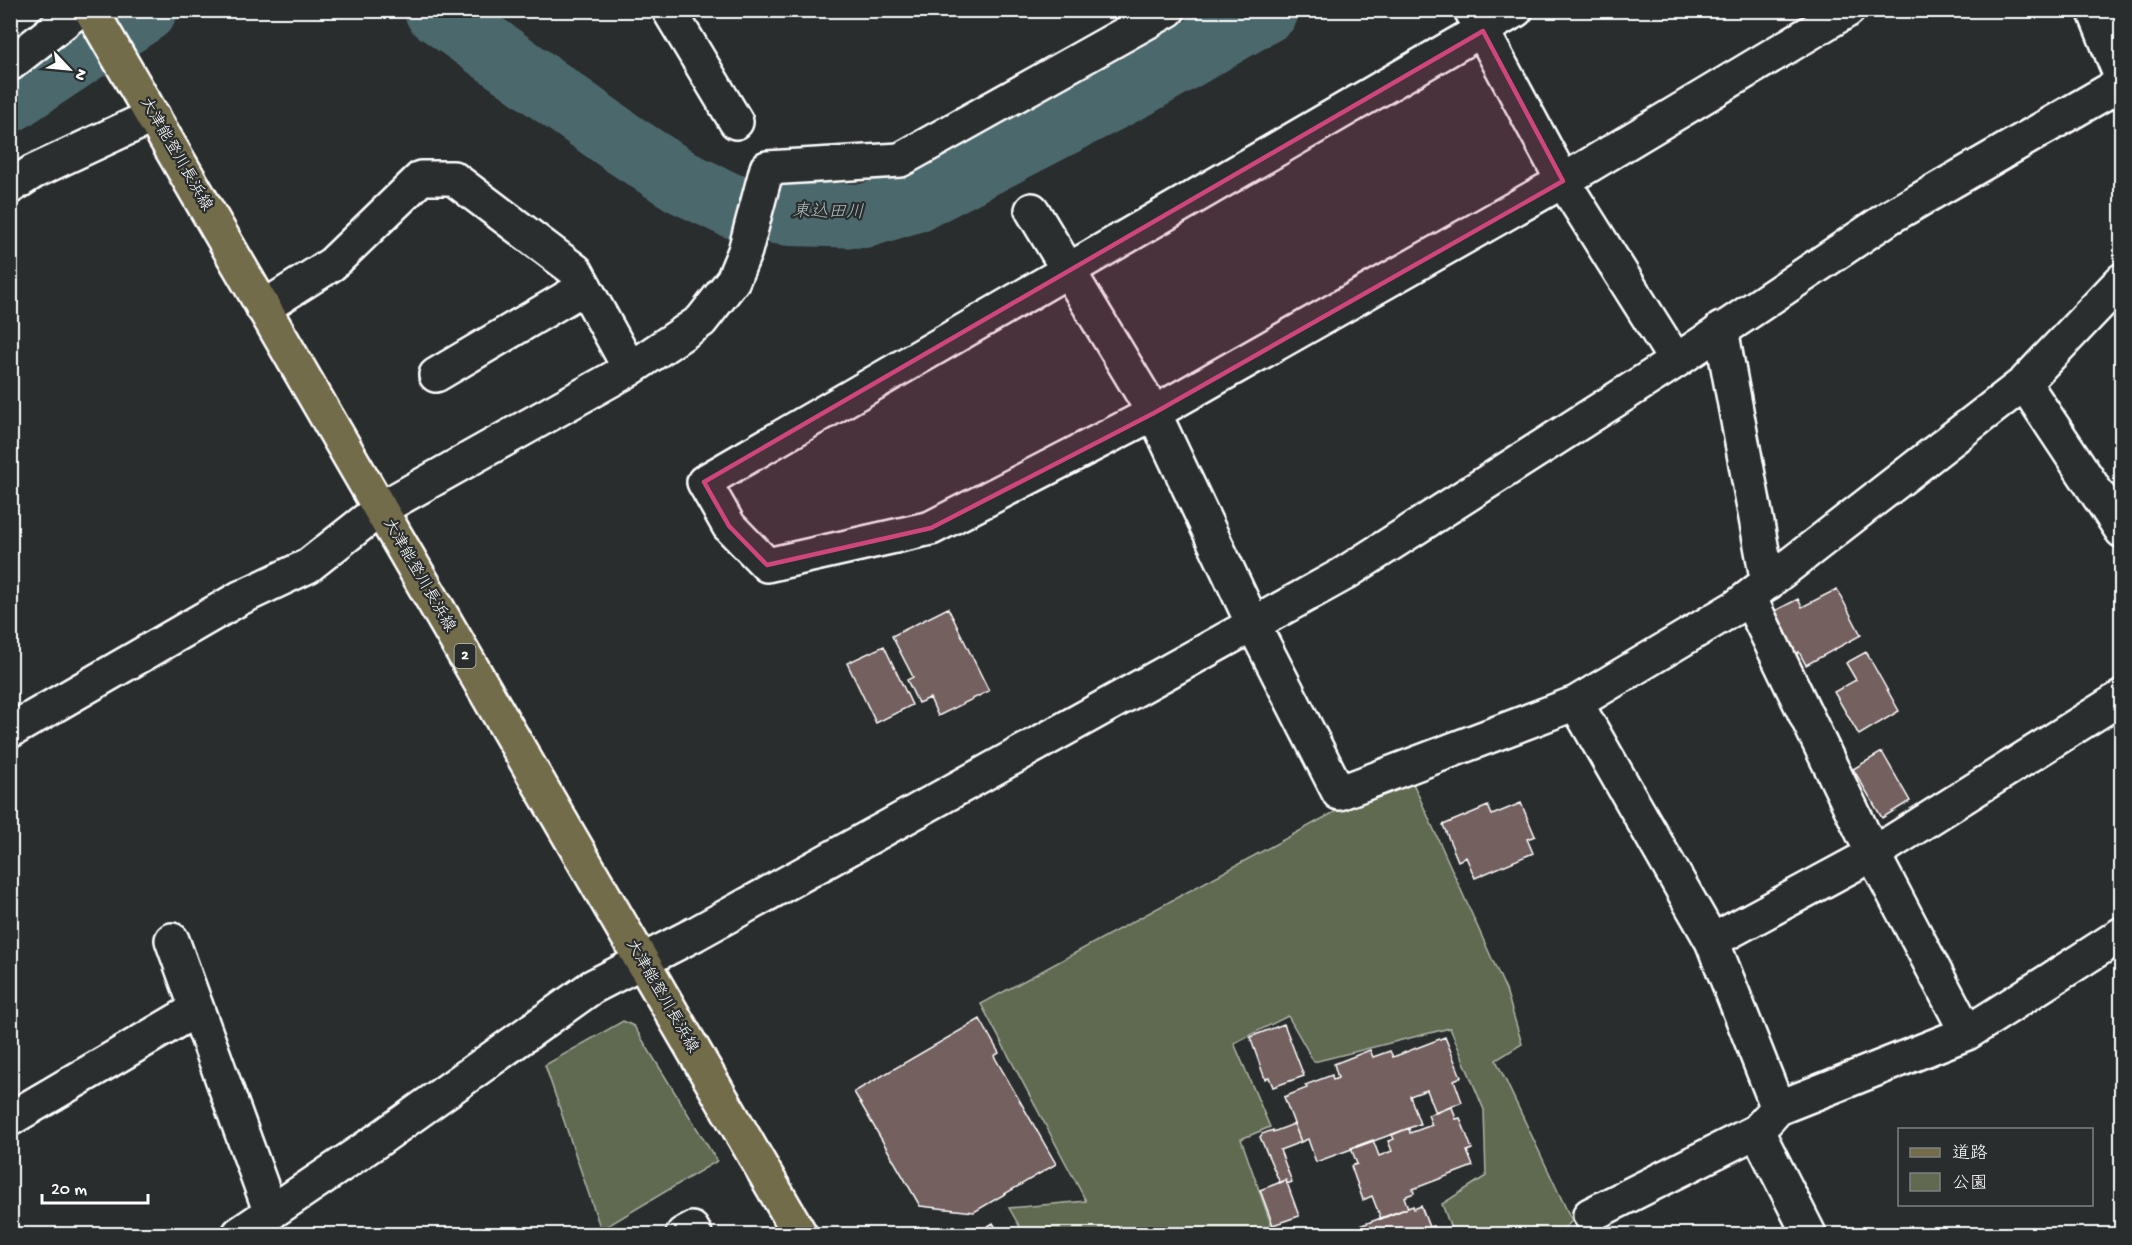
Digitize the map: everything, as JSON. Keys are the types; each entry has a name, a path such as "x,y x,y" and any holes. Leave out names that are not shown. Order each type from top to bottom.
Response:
{"main road":[{"name":"大津能登川長浜線","path":"88,12 131,78 641,963 800,1234"}],"street":[{"path":"669,10 736,122"},
{"path":"10,731 240,598 308,566 380,509 630,369 701,321 733,280 745,251 767,168 900,160 1168,10"},
{"path":"1516,10 1477,21 1069,271 704,482 729,526 767,565 931,528 1154,413 1563,181 1848,10"},
{"path":"238,1234 378,1140 592,987 641,963 1342,575 1676,361 1890,217 2121,81 2094,10"},
{"path":"10,64 88,12"},
{"path":"1477,21 1563,181 1676,361"},
{"path":"10,187 33,172 153,116"},
{"path":"263,308 332,264 421,178 453,178 576,271 630,369"},
{"path":"1032,210 1154,413 1253,624 1339,794 1576,703 1736,607 2024,383 2121,280"},
{"path":"436,375 585,287"},
{"path":"1722,328 1758,590 1873,854 1966,1033"},
{"path":"2024,383 2121,531"},
{"path":"1712,941 1873,854 2121,697"},
{"path":"1576,703 1712,941 1768,1120 1809,1234"},
{"path":"1590,1215 1768,1120 1966,1033 2121,934"},
{"path":"172,940 271,1213"},
{"path":"10,1119 197,1009"},
{"path":"683,1234 692,1228 695,1234"}],"highlighted area":[{"path":"1483,31 1563,181 1154,413 931,528 767,565 729,526 704,482"}],"green space":[{"path":"1408,772 1506,990 1522,1044 1496,1060 1572,1221 1558,1234 1453,1234 1442,1204 1486,1176 1484,1110 1450,1028 1314,1062 1288,1016 1234,1043 1270,1127 1241,1139 1272,1227 1261,1234 1024,1234 1009,1208 1086,1201 981,1004"},
{"path":"623,1021 634,1026 717,1161 601,1230 545,1065"}],"building":[{"path":"1837,589 1861,635 1806,665 1799,652 1788,656 1767,615 1798,599 1802,607"},
{"path":"948,608 989,691 938,716 930,698 918,703 907,680 913,677 892,636"},
{"path":"884,646 912,705 876,723 847,663"},
{"path":"1866,652 1899,711 1859,735 1834,692 1856,680 1846,663"},
{"path":"1882,752 1910,801 1882,818 1853,769"},
{"path":"1521,803 1535,836 1527,839 1533,853 1475,878 1466,857 1458,861 1443,825 1488,806 1492,815"},
{"path":"980,1019 999,1053 994,1056 1056,1164 974,1212 920,1206 854,1092"},
{"path":"1284,1024 1304,1076 1273,1087 1269,1077 1265,1079 1250,1037"},
{"path":"1445,1037 1461,1077 1454,1080 1462,1102 1436,1113 1427,1090 1410,1096 1420,1124 1316,1162 1308,1139 1301,1142 1284,1097 1307,1088 1305,1085 1332,1075 1333,1080 1338,1078 1334,1064 1370,1050 1373,1057 1390,1051 1393,1057"},
{"path":"1452,1107 1456,1119 1460,1118 1472,1149 1467,1151 1473,1166 1413,1189 1414,1193 1404,1197 1408,1208 1381,1219 1372,1196 1363,1200 1351,1166 1357,1164 1351,1148 1373,1140 1379,1156 1392,1151 1388,1141 1394,1139 1392,1135 1409,1128 1410,1133 1432,1125 1428,1115"},
{"path":"1294,1124 1301,1142 1280,1150 1292,1182 1287,1184 1286,1180 1280,1183 1260,1137 1262,1134"},
{"path":"1286,1180 1299,1216 1273,1225 1260,1190"},
{"path":"1413,1206 1414,1209 1421,1206 1429,1227 1433,1226 1435,1233 1443,1230 1444,1234 1338,1234"},
{"path":"993,1223 1000,1234 975,1234"}],"waterway":[{"name":"東込田川","path":"10,100 145,10"},
{"name":"東込田川","path":"436,10 625,145 682,182 732,206 791,214 865,216 916,200 1138,85 1267,10"}]}
